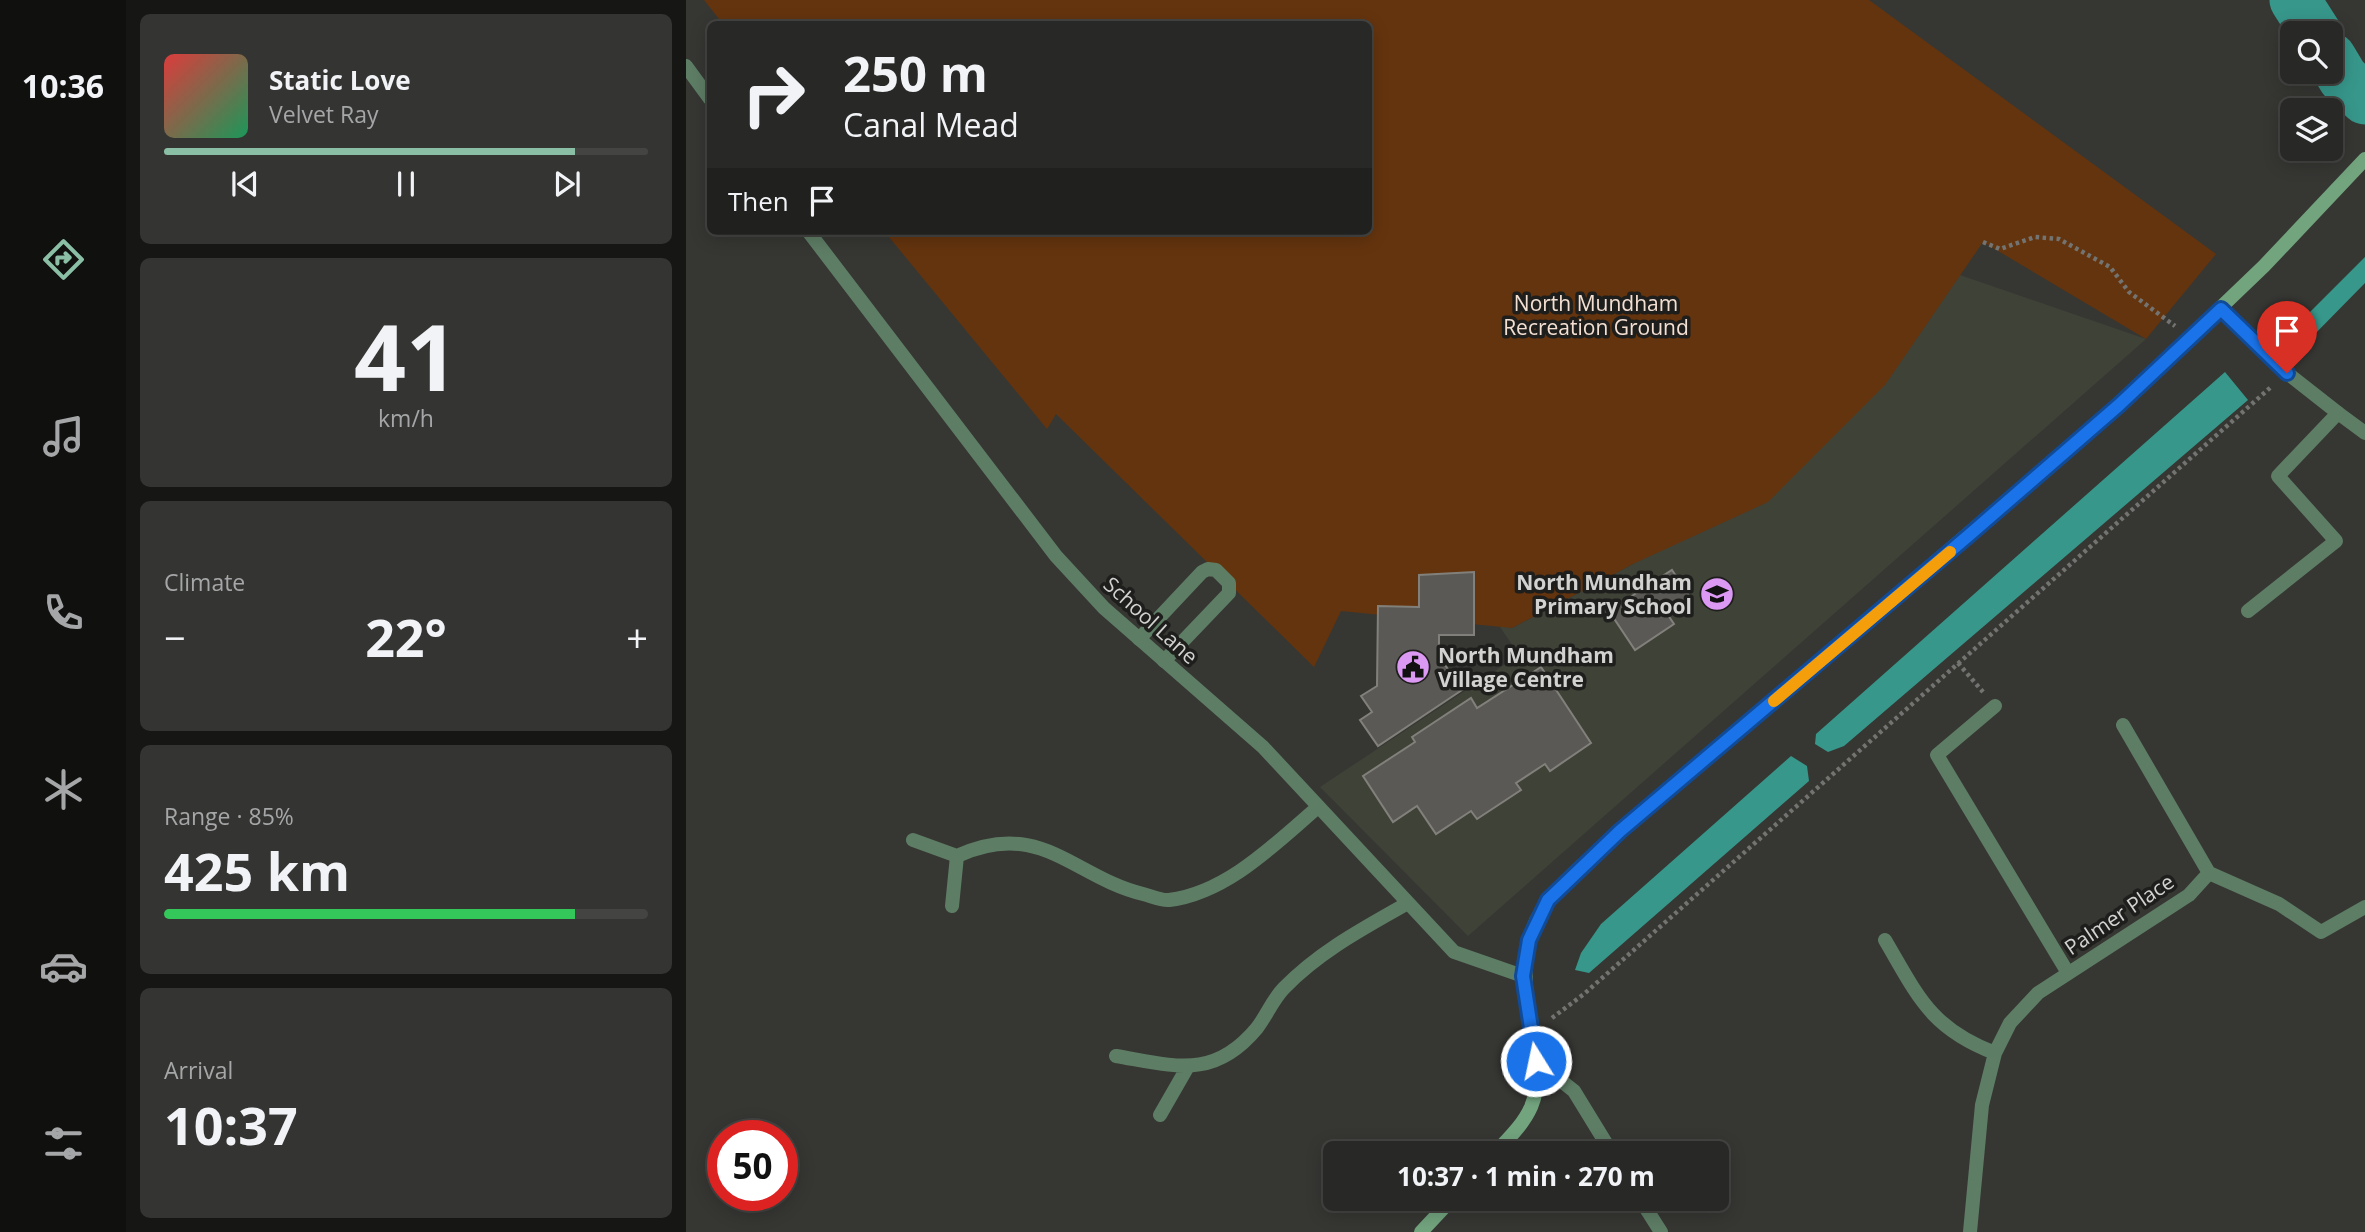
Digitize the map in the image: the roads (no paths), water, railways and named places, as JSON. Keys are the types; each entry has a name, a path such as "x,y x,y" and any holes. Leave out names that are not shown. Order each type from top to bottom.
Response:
{"main road":[{"path":"1506,1141 1524,1120 1532,1104 1537,1081 1523,976 1529,940 1548,900 1620,831 1968,536 2191,338 2365,159"},
{"path":"1421,1232 1441,1211"}],"street":[{"path":"686,66 707,95"},
{"name":"School Lane","path":"811,235 1056,556 1139,639 1263,747 1454,953 1523,976"},
{"path":"2221,309 2287,373 2365,433"},
{"path":"2248,611 2336,541 2278,477 2338,413"},
{"path":"1139,639 1202,572 1213,569 1220,573 1229,583 1229,593 1164,661"},
{"path":"1995,706 1937,755 2068,973"},
{"path":"2123,725 2209,873 2279,904 2321,932 2365,907"},
{"path":"913,840 957,856 971,849 1004,843 1035,846 1069,859 1134,892 1168,900 1209,888 1262,855 1318,807"},
{"path":"952,906 957,856"},
{"name":"Palmer Place","path":"1969,1232 1982,1105 1995,1053 2010,1023 2038,993 2189,895 2209,873"},
{"path":"1116,1056 1187,1068 1221,1060 1242,1045 1283,989 1338,942 1408,903"},
{"path":"1885,940 1926,1009 1943,1026 1968,1043 1995,1053"},
{"path":"1536,1061 1574,1091 1605,1141"},
{"path":"1160,1115 1187,1068"},
{"path":"1648,1211 1661,1232"}],"water":[{"path":"2365,257 2365,283 2309,340 2296,326"},
{"path":"2225,372 2248,400 1844,746 1828,752 1815,744 1816,734"},
{"path":"1791,756 1807,766 1809,781 1589,973 1575,970 1581,953 1601,924"}],"waterway":[{"path":"2295,0 2308,21"},
{"path":"2343,78 2365,99"}],"place":[{"name":"North Mundham Primary School","path":"1717,594"},
{"name":"North Mundham Village Centre","path":"1413,667"}],"park label":[{"name":"North Mundham Recreation Ground","path":"1596,315"}]}
